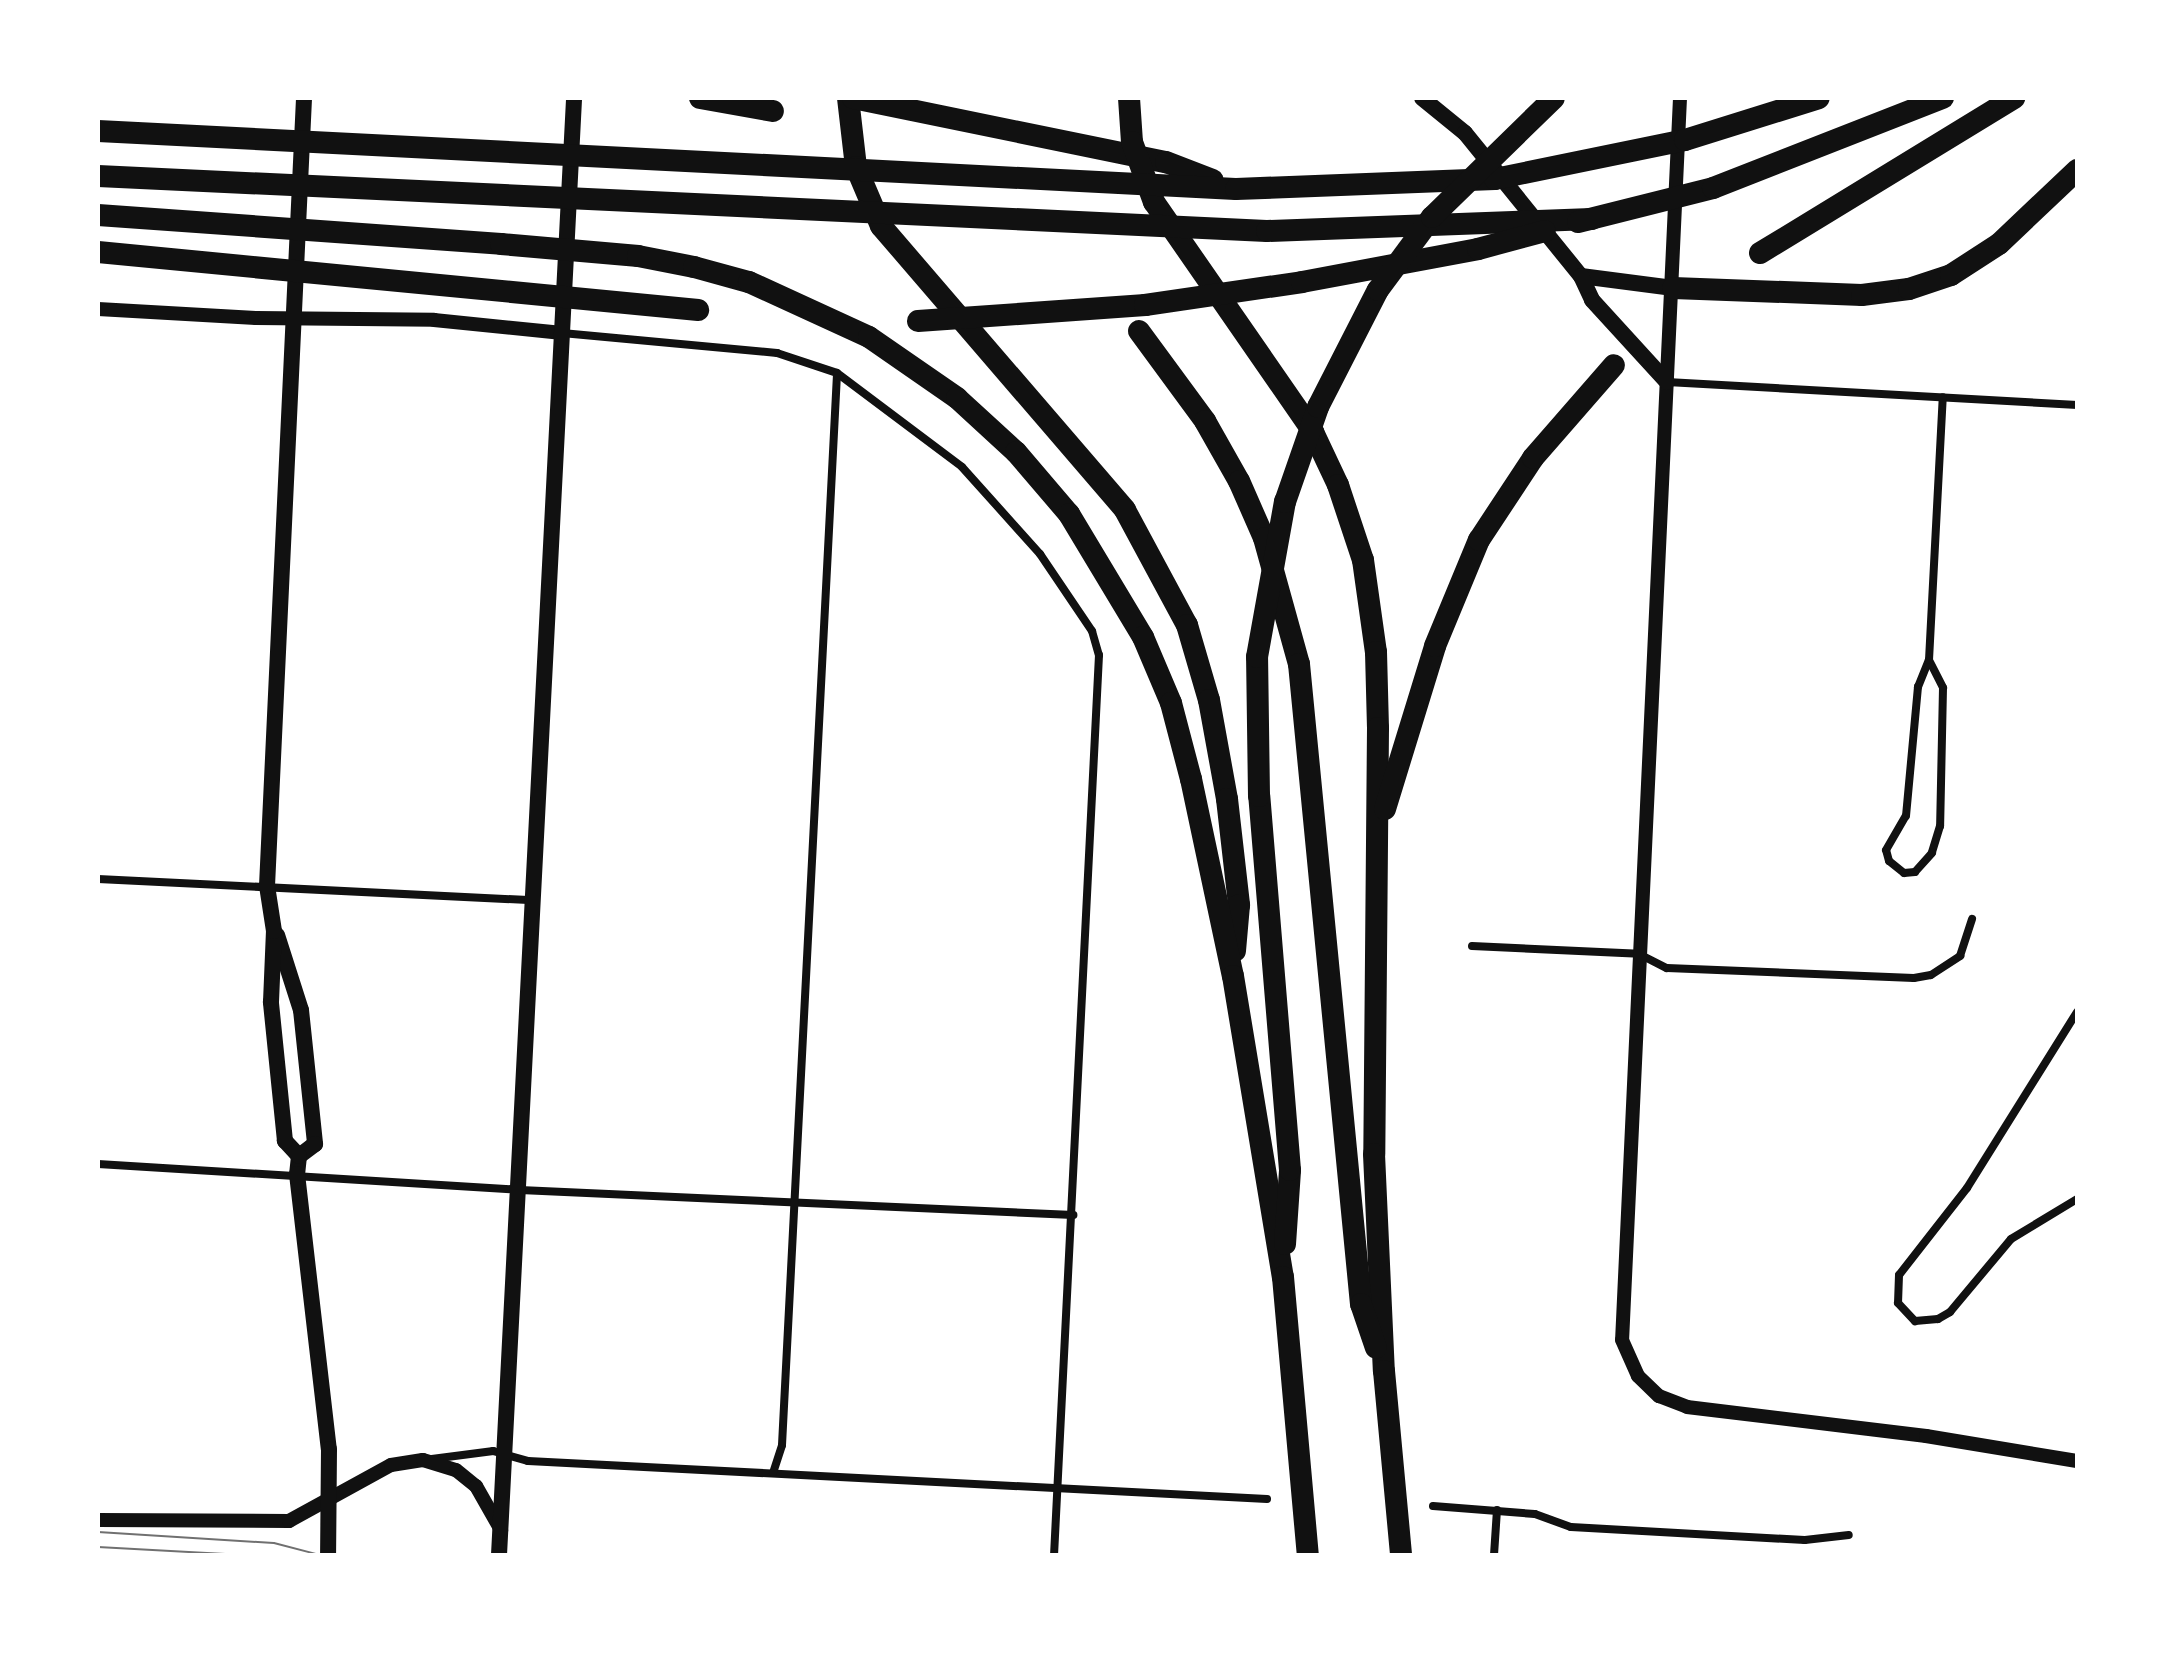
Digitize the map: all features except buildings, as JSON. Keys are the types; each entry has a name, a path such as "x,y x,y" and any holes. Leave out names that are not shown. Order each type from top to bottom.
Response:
{"highway":[{"path":"700,98 773,111"},
{"path":"1233,976 1239,905 1227,799 1209,700 1187,625 1125,510 881,226 856,167 850,98 1166,162 1236,189"},
{"path":"1129,98 1129,121 1142,176 1154,202 1313,432 1357,539 1376,652 1378,833 1374,1154 1384,1371 1401,1555"},
{"path":"1283,1277 1290,1170 1259,796 1257,657 1267,580 1285,502 1318,407 1348,343 1395,264 1467,179 1554,98"},
{"path":"98,131 1236,189 1495,179 1685,140 1819,98"},
{"path":"918,321 1076,313 1302,282 1478,249 1713,188 1943,98"},
{"path":"1760,253 2014,98"},
{"path":"1673,288 1862,295 1909,289 1951,275 1999,244 2077,170"},
{"path":"98,176 1267,231 1592,219"},
{"path":"98,215 638,256 749,282 856,331 911,363 957,398 1042,483 1102,562 1143,637 1171,703 1191,779 1233,976 1283,1277 1308,1555"},
{"path":"98,252 698,310"},
{"path":"1139,331 1205,421 1239,481 1264,538 1299,664 1361,1304 1384,1371"},
{"path":"1378,833 1435,646 1479,540 1533,458 1614,365"}],"main road":[{"path":"299,1156 285,1141 271,1002 274,931 267,886 304,98"},
{"path":"499,1555 507,1455 574,98"},
{"path":"1427,101 1477,147 1581,276 1592,300 1667,382"},
{"path":"1581,276 1673,288"},
{"path":"274,931 281,939 301,1010 315,1144 299,1156 297,1174 331,1502 328,1555"}],"street":[{"path":"1680,100 1676,235 1620,1322 1638,1376 1671,1402 1704,1411 1926,1436 2077,1461"},
{"path":"98,309 563,327 777,353 837,373 924,434 1003,510 1078,607 1099,655 1054,1555"},
{"path":"773,1473 782,1445 837,373"},
{"path":"1667,382 2077,405"},
{"path":"1929,660 1943,688 1940,826 1924,864 1904,873 1889,861 1886,850 1906,816 1918,687 1929,660 1943,397"},
{"path":"98,879 534,900"},
{"path":"1472,946 1639,954 1667,968 1844,979 1923,978 1960,956 1972,919"},
{"path":"2077,1012 1967,1188 1899,1275 1898,1303 1915,1321 1938,1319 2011,1239 2077,1199"},
{"path":"98,1164 520,1190 1073,1215"},
{"path":"98,1520 276,1523 331,1502 391,1465 456,1452 507,1455 528,1461 1267,1499"},
{"path":"423,1460 456,1470 476,1486 502,1532"},
{"path":"1433,1506 1535,1514 1571,1527 1805,1540 1849,1535"},
{"path":"1494,1555 1497,1510"}],"tram line":[{"path":"98,1532 274,1543 320,1555"},
{"path":"98,1547 239,1555"}]}
